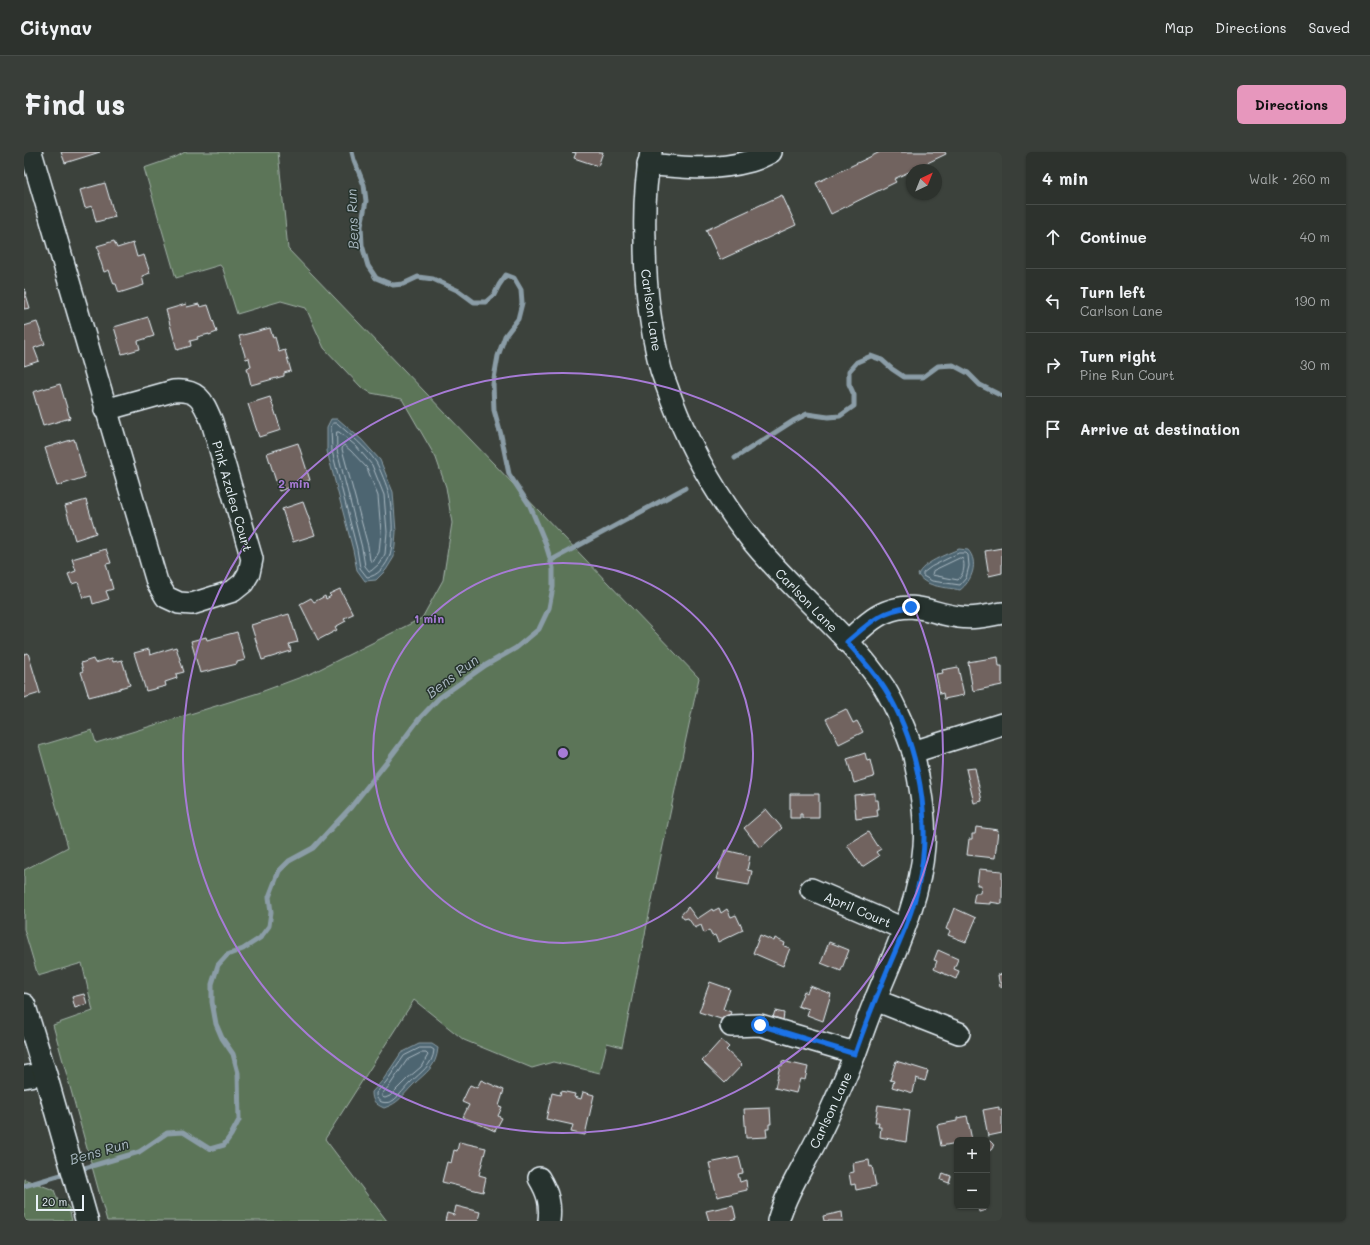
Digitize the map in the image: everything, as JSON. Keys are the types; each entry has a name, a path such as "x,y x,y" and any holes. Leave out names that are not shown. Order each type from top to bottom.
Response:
{"main road":[{"path":"24,1005 34,1075 73,1171 87,1221"}],"street":[{"name":"Pink Azalea Court","path":"31,152 106,410 157,582 166,597 179,603 192,604 233,591 243,583 246,578 252,559 212,422 202,401 194,394 185,390 173,391 106,410"},
{"path":"650,158 692,168 720,167 752,161 771,152"},
{"name":"Carlson Lane","path":"650,158 644,223 645,272 651,323 662,372 681,422 704,470 719,495 750,539 865,661 885,689 899,716 913,752 923,803 924,845 918,887 904,929 836,1099 818,1138 795,1179 778,1221"},
{"path":"847,642 874,618 898,608 924,608 944,615 972,618 1002,613"},
{"path":"913,752 1002,724"},
{"name":"April Court","path":"811,889 904,929"},
{"path":"875,1000 959,1033"},
{"path":"731,1026 760,1025 855,1054"},
{"path":"539,1178 546,1190 551,1209 549,1221"}],"green space":[{"path":"185,152 278,152 288,249 699,678 622,1047 607,1043 600,1073 553,1062 532,1068 464,1040 414,1000 325,1139 387,1221 107,1221 53,1025 93,1011 82,963 38,976 24,929 24,870 68,847 39,746 92,730 96,743 258,693 312,673 422,618 443,580 452,523 446,487 436,458 402,399 371,393 361,387 324,348 306,308 281,301 237,314 223,269 220,265 176,278 144,168 176,157"},
{"path":"24,1179 54,1190 60,1206 62,1201 69,1208 72,1221 24,1221"}],"water":[{"path":"331,419 338,419 362,440 380,460 393,492 396,532 394,557 386,570 376,580 365,581 357,570 327,451 327,427"},
{"path":"959,549 968,550 973,560 973,571 971,577 960,590 932,585 918,575 924,567 930,563"},
{"path":"419,1044 432,1044 438,1048 433,1065 397,1101 384,1108 378,1105 373,1100 372,1092 383,1080 401,1053"}],"building":[{"path":"61,152 100,152 65,163"},
{"path":"572,152 603,152 598,166 574,158 576,153"},
{"path":"880,152 945,152 946,154 925,164 906,164 906,173 894,179 896,182 831,214 816,183"},
{"path":"105,183 115,217 96,222 92,206 85,208 80,190"},
{"path":"782,195 796,225 720,260 706,230"},
{"path":"114,241 117,248 133,243 137,257 144,255 150,273 142,276 144,285 119,293 109,270 104,272 97,246"},
{"path":"24,288 30,308 24,309"},
{"path":"186,304 187,307 199,304 200,307 208,305 217,332 197,337 198,339 190,341 191,346 177,350 166,310"},
{"path":"148,317 154,336 138,341 140,349 122,354 114,327"},
{"path":"37,322 45,344 34,348 39,361 24,366 24,326"},
{"path":"270,328 273,338 275,337 279,352 285,350 291,371 284,373 284,376 251,385 247,368 251,367 249,358 246,359 239,336"},
{"path":"60,384 70,418 43,426 33,392"},
{"path":"270,397 281,430 259,437 248,404"},
{"path":"74,439 85,477 57,486 45,448"},
{"path":"298,443 310,480 279,491 267,453"},
{"path":"86,500 96,533 75,540 65,506"},
{"path":"303,502 315,535 293,542 282,509"},
{"path":"1002,548 1002,573 989,576 985,551"},
{"path":"106,549 111,563 106,564 113,589 106,591 109,599 93,604 91,596 83,598 78,582 72,584 68,574 76,571 72,559"},
{"path":"340,589 353,614 344,618 346,621 335,627 337,630 318,640 300,604 311,598 314,602 325,596 326,599 331,596 329,594"},
{"path":"289,614 298,642 289,644 291,651 262,660 251,625"},
{"path":"237,632 245,660 237,662 237,664 200,673 191,641 206,637 207,640"},
{"path":"176,647 184,672 176,674 177,678 165,682 166,686 146,691 134,653 149,649 150,655"},
{"path":"28,653 40,693 24,698 24,654"},
{"path":"998,657 999,666 1002,666 1002,685 973,691 968,662"},
{"path":"112,658 113,662 122,660 130,685 89,697 81,672 83,671 81,663 93,659 95,663"},
{"path":"958,667 964,695 944,699 943,693 940,694 936,674 943,673 942,670"},
{"path":"846,709 853,723 857,721 863,732 839,744 826,719"},
{"path":"865,753 867,761 870,760 874,777 854,783 847,759"},
{"path":"975,768 982,801 974,803 966,769"},
{"path":"875,793 875,800 878,800 878,816 856,819 854,795"},
{"path":"790,794 819,794 819,818 802,818 802,814 800,814 800,818 790,818"},
{"path":"766,809 782,828 760,848 744,828"},
{"path":"976,827 998,830 995,858 967,855 969,839 972,839 972,834 975,834"},
{"path":"868,832 877,846 878,845 881,849 876,852 879,856 862,867 847,845"},
{"path":"725,850 750,856 747,870 752,871 749,885 716,879"},
{"path":"979,869 1002,871 1002,904 990,902 990,904 973,903 975,893 980,893 981,885 977,885"},
{"path":"688,907 697,919 712,909 713,911 719,908 721,913 727,909 731,917 736,915 743,930 718,942 715,935 712,936 709,930 704,933 701,925 695,928 688,918 684,919 681,915"},
{"path":"954,908 976,918 966,942 948,935 950,931 946,929"},
{"path":"760,935 774,941 775,938 785,943 784,946 790,948 783,966 753,953"},
{"path":"829,942 849,950 841,971 821,963"},
{"path":"938,950 958,959 954,969 959,971 956,979 934,969 937,961 934,960"},
{"path":"1002,974 1002,987 1000,987 998,975"},
{"path":"710,982 730,989 723,1009 731,1012 727,1021 699,1012"},
{"path":"810,986 831,994 823,1021 807,1015 809,1009 798,1006 804,991 807,993"},
{"path":"84,994 87,1004 75,1008 72,997"},
{"path":"775,1011 784,1013 783,1020 773,1017"},
{"path":"721,1040 729,1047 726,1050 742,1065 725,1083 702,1061"},
{"path":"782,1061 808,1067 805,1080 800,1079 796,1093 775,1088 780,1065 782,1066"},
{"path":"896,1061 928,1071 925,1081 916,1078 913,1093 892,1087 894,1081 890,1080"},
{"path":"481,1080 504,1090 499,1106 502,1107 498,1116 502,1118 495,1131 463,1117 469,1105 462,1102 470,1085 477,1088"},
{"path":"561,1091 575,1094 574,1097 581,1099 583,1092 594,1095 585,1135 571,1132 573,1125 546,1119 552,1093 560,1095"},
{"path":"878,1105 910,1110 906,1142 880,1137 881,1127 878,1127 879,1122 875,1122"},
{"path":"999,1107 999,1110 1002,1110 1002,1133 988,1136 983,1110"},
{"path":"770,1108 771,1124 769,1124 769,1129 766,1129 767,1137 746,1138 744,1109"},
{"path":"967,1116 971,1137 954,1137 954,1144 941,1146 937,1125 957,1121 957,1118"},
{"path":"990,1141 994,1147 990,1150"},
{"path":"459,1142 486,1148 479,1175 486,1177 483,1192 442,1182 447,1162 451,1163 454,1150 457,1151"},
{"path":"739,1157 743,1173 738,1174 740,1182 746,1180 747,1190 717,1197 709,1163"},
{"path":"869,1160 870,1167 872,1166 876,1186 856,1190 855,1184 851,1185 849,1173 854,1172 853,1163"},
{"path":"943,1173 951,1176 949,1183 941,1180"},
{"path":"733,1205 736,1218 732,1221 709,1221 706,1211"},
{"path":"456,1206 480,1212 478,1220 480,1221 445,1221 447,1213 454,1215"},
{"path":"978,1209 986,1209 986,1210 979,1212"},
{"path":"842,1212 843,1221 824,1221 823,1216"}],"waterway":[{"name":"Bens Run","path":"78,1170 139,1152 167,1133 183,1132 210,1149 224,1145 239,1120 238,1073 233,1054 222,1038 216,1024 212,1002 212,984 218,965 227,955 243,949 260,938 269,926 271,912 269,897 279,871 289,861 313,848 351,807 419,719 439,698 486,665 516,648 539,629 549,608 553,587 553,568 545,542 530,506 509,474 494,410 493,384 498,356 505,336 518,319 522,303 521,290 514,278 506,275 494,295 486,302 474,302 459,291 433,279 418,277 403,284 393,285 376,278 368,266 362,245 361,226 366,201 364,185 352,152"},
{"path":"735,458 793,421 807,414 828,417 840,416 854,406 854,395 849,384 849,371 857,362 871,356 882,360 904,377 923,377 938,366 953,365 968,373 980,385 1002,396"},
{"path":"550,561 685,488"},
{"name":"Bens Run","path":"24,1186 68,1173"}],"route":[{"path":"760,1025 855,1054 904,929 918,887 924,845 923,803 913,752 899,716 885,689 865,661 847,642 874,618 898,608 911,607"}]}
